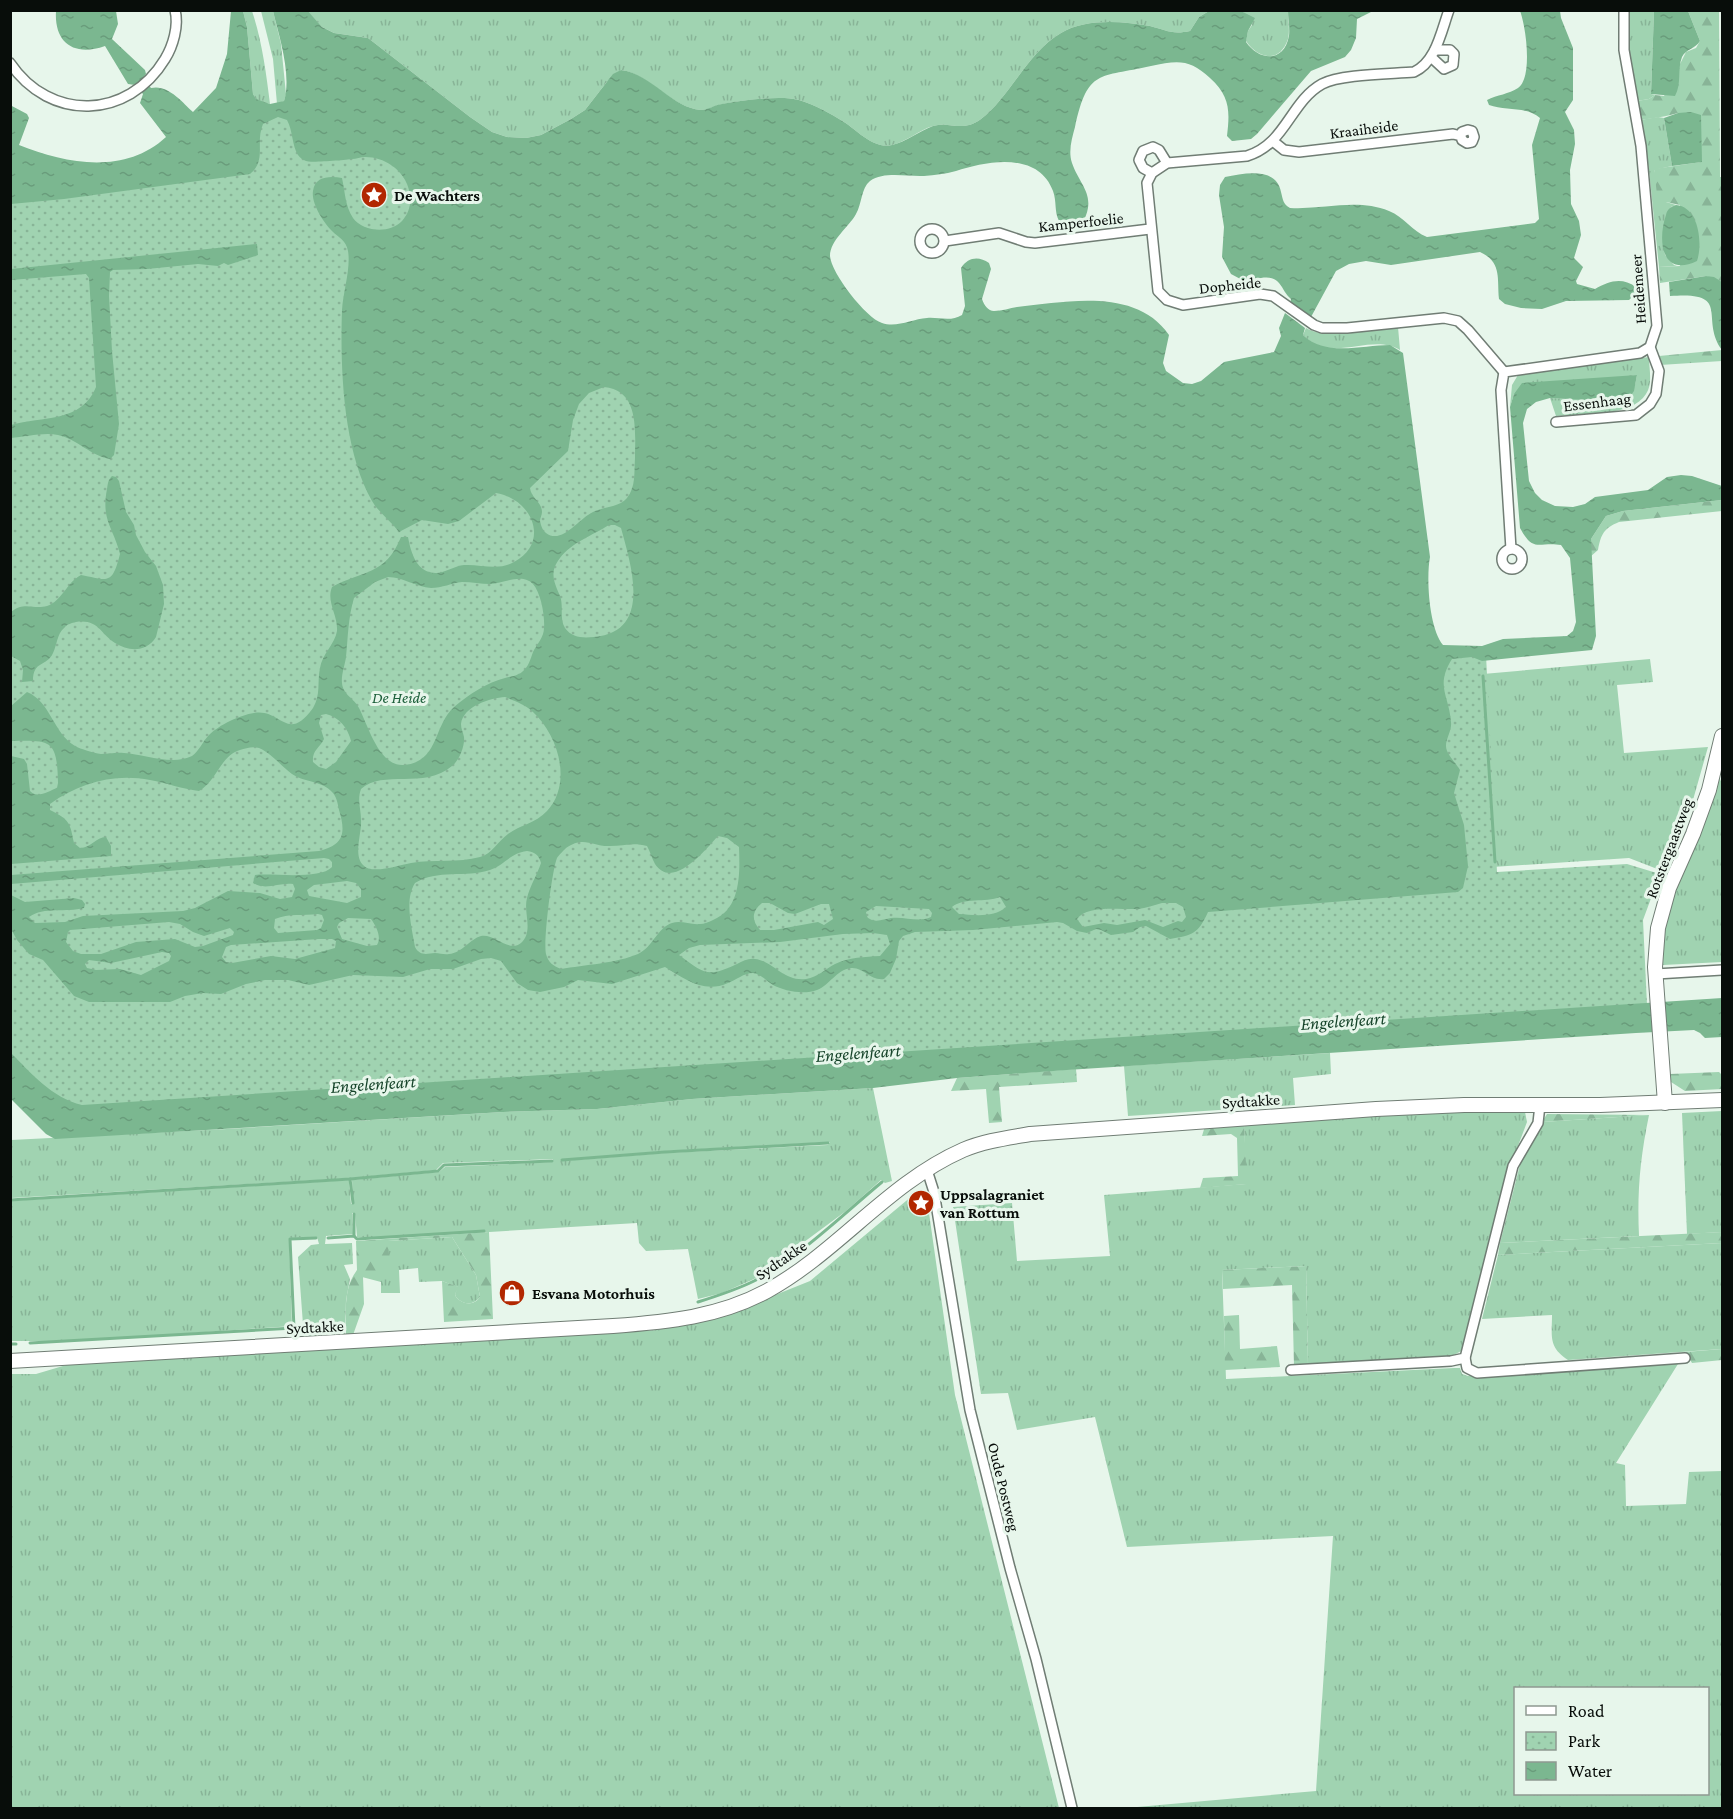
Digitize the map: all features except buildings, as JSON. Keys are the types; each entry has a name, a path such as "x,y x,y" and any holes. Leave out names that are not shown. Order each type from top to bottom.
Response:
{"street":[{"path":"10,63 34,89 57,101 77,106 110,104 134,91 151,77 169,52 177,16 175,10"},
{"path":"1152,173 1167,163 1247,156 1260,152 1274,142 1305,99 1322,84 1338,79 1414,72 1425,67 1433,53 1449,10"},
{"name":"Heidemeer","path":"1504,372 1640,353 1650,347 1657,326 1641,146 1624,50 1624,10"},
{"name":"Kraaiheide","path":"1274,142 1284,150 1299,152 1453,134 1461,136"},
{"name":"Dopheide","path":"1167,163 1159,150 1153,147 1143,151 1139,160 1143,168 1152,173 1147,183 1150,229 1158,291 1167,300 1183,305 1260,294 1273,296 1314,325 1334,329 1444,318 1458,321 1504,372"},
{"name":"Kamperfoelie","path":"945,241 999,233 1035,243 1150,229"},
{"name":"Essenhaag","path":"1556,422 1636,415 1650,404 1656,394 1659,371 1650,347"},
{"path":"1504,372 1500,390 1511,549"},
{"name":"Rotstergaastweg","path":"1665,1103 1657,996 1656,947 1664,905 1709,790 1722,736"},
{"path":"1656,974 1722,970"},
{"name":"Sydtakke","path":"10,1361 666,1323 698,1317 738,1305 794,1274 895,1191 953,1155 976,1146 1044,1132 1376,1109 1722,1100"},
{"path":"1540,1106 1538,1123 1512,1166 1465,1358 1467,1368 1478,1373 1685,1358"},
{"name":"Oude Postweg","path":"927,1170 934,1192 970,1410 1072,1809"},
{"path":"1291,1370 1451,1361 1465,1358"}],"green space":[{"path":"243,11 252,11 263,57 270,104 256,100 253,94 247,27"},
{"path":"261,11 273,11 281,44 286,94 284,101 277,104 273,59"},
{"path":"307,11 1209,11 1199,17 1190,31 1184,32 1116,22 1093,23 1071,28 1049,41 1001,99 981,119 962,126 933,126 907,139 885,146 872,142 833,115 799,100 772,98 750,100 701,110 680,103 642,78 621,70 606,83 585,110 571,119 541,135 526,138 507,137 492,132 470,117 368,38 334,33 322,27"},
{"path":"1241,11 1288,11 1288,39 1280,52 1275,55 1263,55 1251,47 1246,41 1252,25 1247,15"},
{"path":"1629,11 1654,11 1651,94 1655,95 1649,99 1637,101 1629,53"},
{"path":"1688,11 1719,11 1722,282 1706,276 1660,283 1659,267 1680,266 1680,205 1658,203 1654,169 1701,162 1678,113 1640,120 1637,101 1649,99 1655,95 1664,96 1686,52 1696,48 1700,41"},
{"name":"De Heide","path":"253,111 361,116 1434,653 1486,655 1497,872 1627,864 1660,874 1643,920 1647,1005 80,1108 44,1090 10,1057 10,185 183,160"},
{"path":"1664,118 1672,166 1654,170 1666,202 1676,205 1671,207 1663,238 1665,255 1677,266 1659,267 1649,170 1640,120"},
{"path":"1398,327 1400,350 1389,345 1377,344 1326,347 1314,344 1303,335 1306,328 1315,332 1338,334"},
{"path":"1722,350 1722,361 1660,365 1659,356"},
{"path":"1649,357 1650,381 1646,394 1639,401 1618,411 1556,416 1550,398 1627,401 1637,375 1514,394 1510,407 1512,385 1518,375"},
{"path":"1722,500 1722,511 1619,522 1604,532 1598,550 1590,557 1591,539 1606,516 1623,511"},
{"path":"1650,659 1653,682 1617,685 1624,753 1708,747 1691,807 1665,872 1629,858 1478,868 1483,674"},
{"path":"1717,774 1722,783 1722,962 1663,965 1664,927 1679,877 1701,833"},
{"path":"1330,1053 1331,1074 1293,1078 1295,1105 1128,1116 1124,1066"},
{"path":"1076,1069 1077,1082 999,1087 1002,1122 989,1123 986,1089 951,1091 957,1078"},
{"path":"1719,1072 1722,1075 1722,1089 1685,1091 1671,1082 1670,1074"},
{"path":"873,1088 892,1181 885,1183 881,1180 846,1211 754,1279 722,1293 698,1299 688,1249 646,1251 639,1243 637,1223 374,1239 357,1237 355,1213 352,1213 353,1234 326,1236 325,1244 352,1243 353,1264 344,1265 350,1279 346,1300 345,1335 304,1338 298,1257 311,1245 319,1244 317,1237 289,1238 292,1326 78,1341 11,1341 10,1201 349,1180 351,1204 353,1204 352,1180 439,1172 445,1167 553,1162 553,1159 443,1163 436,1170 351,1178 11,1198 11,1140 503,1112 597,1109 692,1099","holes":["830,1142 828,1145 665,1153 561,1160 665,1151"]},
{"path":"1503,1110 1525,1112 1527,1122 1505,1180 1463,1350 1450,1357 1308,1365 1306,1266 1222,1270 1226,1379 1454,1368 1460,1368 1462,1374 1468,1376 1674,1362 1678,1364 1616,1463 1625,1465 1626,1506 1686,1504 1689,1472 1722,1471 1722,1808 1126,1808 1316,1791 1333,1536 1127,1547 1095,1417 1017,1430 1008,1393 981,1394 953,1207 1012,1203 1017,1261 1110,1256 1104,1195 1246,1184 1244,1123"},
{"path":"1722,1111 1722,1232 1687,1234 1682,1113"},
{"path":"1547,1114 1649,1115 1542,1122"},
{"path":"1649,1115 1640,1176 1639,1236 1500,1243 1522,1157 1542,1122"},
{"path":"1244,1123 1247,1184 1200,1188 1203,1178 1238,1176 1237,1138 1231,1134 1202,1136 1205,1126"},
{"path":"918,1191 924,1193 927,1199 955,1395 1059,1808 11,1808 11,1374 36,1374 73,1363 656,1330 723,1316 810,1281"},
{"path":"489,1232 493,1319 444,1322 442,1281 459,1287 455,1294 462,1302 472,1303 480,1297 476,1275 452,1237 388,1241 390,1272 370,1272 368,1277 363,1277 364,1304 353,1335 346,1335 347,1293 357,1270 356,1241"},
{"path":"1722,1232 1722,1243 1498,1255 1500,1243"},
{"path":"452,1237 476,1275 480,1297 474,1302 462,1302 455,1294 458,1287 442,1281 419,1282 418,1268 399,1270 400,1293 381,1293 381,1282 362,1277 388,1241"},
{"path":"1722,1243 1722,1349 1568,1360 1554,1346 1552,1315 1482,1319 1498,1255"},
{"path":"1306,1266 1308,1365 1294,1366 1292,1285 1223,1289 1222,1270"},
{"path":"1239,1315 1240,1349 1277,1346 1280,1367 1225,1370 1224,1316"},
{"path":"1722,1349 1722,1360 1692,1363 1685,1352"}],"water":[{"path":"307,10 322,27 334,33 368,38 470,117 492,132 507,137 526,138 541,135 571,119 585,110 613,74 621,70 642,78 691,108 701,110 750,100 783,98 799,100 833,115 872,142 885,146 902,141 933,126 962,126 981,119 1001,99 1049,41 1081,25 1104,22 1128,23 1184,32 1190,31 1199,17 1209,11 1241,11 1255,18 1248,31 1246,42 1258,53 1270,56 1277,55 1286,45 1289,36 1288,11 1396,11 1371,12 1357,19 1356,38 1345,57 1311,71 1251,139 1232,141 1227,136 1228,111 1222,91 1203,72 1190,64 1169,63 1119,72 1098,79 1085,94 1070,154 1075,171 1088,198 1087,213 1083,222 1072,224 1059,221 1053,191 1046,178 1024,164 996,162 936,175 896,175 876,178 867,184 856,214 833,245 830,256 836,273 867,313 882,323 899,324 927,318 945,319 962,315 965,306 961,268 967,262 981,259 989,263 991,269 982,299 986,307 992,311 1078,301 1099,301 1138,310 1155,320 1169,335 1163,363 1166,371 1183,383 1192,384 1201,381 1224,362 1274,352 1281,336 1279,328 1285,313 1305,328 1303,335 1322,346 1344,348 1390,345 1403,353 1430,557 1428,577 1430,602 1434,627 1443,645 1482,646 1503,639 1567,636 1573,631 1576,622 1570,558 1561,545 1533,544 1520,528 1510,407 1514,394 1522,383 1637,375 1634,391 1627,401 1550,398 1536,402 1527,409 1523,423 1529,481 1535,493 1542,500 1555,506 1573,507 1585,504 1595,497 1648,490 1667,477 1681,475 1692,476 1722,486 1722,500 1623,511 1606,516 1591,539 1596,636 1592,650 1482,661 1472,657 1452,659 1444,676 1444,690 1451,722 1446,749 1460,770 1454,793 1464,825 1468,866 1463,888 1458,892 1208,912 1194,932 1170,939 1146,926 1133,932 1111,935 1096,929 1087,933 1077,931 1057,922 973,930 915,932 903,936 899,941 896,959 890,973 884,979 875,978 856,968 851,968 841,972 822,988 806,992 783,989 753,973 719,986 703,986 665,967 612,984 578,980 564,987 540,992 528,990 517,983 501,961 491,958 481,959 453,969 430,969 403,977 353,975 309,985 288,980 265,980 246,984 221,994 203,993 185,996 170,1002 89,1002 74,996 43,960 29,954 17,940 11,929 11,895 25,902 74,898 82,900 85,904 84,908 41,912 29,917 35,923 65,922 83,916 183,911 195,908 228,891 260,893 280,899 292,897 295,889 293,884 262,886 253,883 255,875 307,875 326,871 332,867 332,862 324,858 11,884 11,875 319,851 334,845 341,837 342,825 338,804 329,789 292,774 263,750 257,747 249,748 233,753 205,787 199,791 137,778 110,779 73,790 50,804 50,810 68,823 74,843 80,848 106,837 111,846 111,856 11,864 11,756 24,759 27,764 30,791 33,793 40,794 57,788 58,783 56,758 49,746 36,741 11,741 11,706 27,692 42,703 68,740 87,751 101,754 124,753 167,760 184,759 192,756 213,731 248,714 263,713 290,724 297,723 304,718 315,703 321,663 336,636 337,625 330,598 332,587 380,565 395,550 401,537 408,537 413,556 424,570 437,573 464,565 496,567 508,565 525,554 532,544 534,533 532,522 519,503 509,497 496,493 459,521 448,524 422,520 399,532 372,501 362,481 349,433 343,382 342,310 348,251 344,242 322,218 314,201 313,191 314,186 320,180 328,177 342,178 348,209 357,223 370,229 391,228 402,221 407,214 410,199 403,176 388,163 376,158 365,157 305,161 296,151 287,120 278,117 263,124 258,163 250,174 11,204 10,105 27,114 29,118 19,145 75,161 114,161 132,157 150,149 166,137 140,103 143,94 135,85 128,84 105,46 84,50 68,45 62,39 58,32 56,11 116,11 118,24 112,39 145,70 146,74 143,78 151,88 157,87 169,91 193,112 216,88 227,54 231,11 243,11 247,27 253,94 256,99 270,104 284,101 286,68 273,11","holes":["604,387 616,390 624,396 630,404 635,425 633,484 630,494 624,501 593,512 570,530 558,536 552,536 542,528 540,521 542,509 530,488 568,451 573,420 579,404 589,393","609,525 621,528 629,560 633,594 631,610 625,623 613,632 594,637 574,636 563,624 561,600 554,582 554,572 557,563 576,544","388,577 431,588 462,582 495,584 523,579 533,584 538,593 543,611 544,631 528,665 522,672 492,683 465,698 447,715 430,750 424,757 404,765 395,764 381,752 359,708 346,694 343,687 342,677 354,598 375,582","505,697 527,707 542,722 555,746 559,760 561,773 555,800 538,818 508,834 488,853 480,857 411,863 379,869 367,868 360,861 359,856 361,789 381,780 429,777 455,764 464,745 461,724 463,718 478,704","326,714 342,724 351,741 336,762 326,769 313,762 315,752 324,739 319,723 321,715","718,836 727,838 739,847 737,889 729,908 722,915 703,924 679,922 667,925 643,951 620,960 561,969 550,961 545,947 551,890 557,858 566,848 578,842 604,846 633,844 647,846 655,864 662,871 671,873 698,858","530,851 538,856 541,863 527,898 528,927 521,943 512,946 491,937 481,936 454,953 424,954 419,952 415,947 409,906 415,883 433,876 490,870 521,852","347,881 356,883 361,889 361,897 347,903 309,896 307,890 314,885","1000,897 1006,907 990,914 959,914 952,907 962,902","762,903 770,903 788,913 795,914 821,904 829,904 833,919 824,925 818,922 774,930 760,930 755,923 756,909","1162,903 1176,903 1183,907 1186,917 1182,922 1178,921 1163,927 1145,920 1117,925 1104,923 1083,927 1077,919 1088,911 1138,909","876,906 929,909 932,913 931,917 926,919 891,918 874,921 868,917 866,912","318,914 322,915 324,920 321,928 317,930 278,933 274,928 275,919","348,918 371,919 379,935 377,945 367,946 342,939 337,927 339,923","169,922 180,924 204,936 230,928 234,932 233,935 203,946 195,947 175,939 136,942 101,954 81,954 73,951 66,942 70,930","873,933 887,935 890,944 880,956 846,960 806,979 785,975 767,963 753,959 719,971 706,972 679,955 689,948 700,945 780,942 843,934","319,939 336,941 335,948 295,959 271,956 226,962 222,957 226,947 231,945","162,952 169,953 171,956 169,961 141,975 120,969 87,968 85,964 89,960 111,963"]},
{"path":"1520,11 1560,11 1573,48 1573,100 1565,112 1574,130 1575,144 1570,170 1571,204 1579,221 1581,235 1574,258 1583,267 1576,281 1577,284 1595,289 1610,282 1626,282 1636,287 1635,294 1629,300 1566,301 1542,309 1521,308 1505,304 1499,299 1495,266 1487,256 1480,252 1391,265 1366,261 1349,264 1336,271 1311,317 1290,305 1291,299 1276,280 1263,278 1246,282 1231,274 1222,257 1224,227 1219,195 1220,185 1225,177 1233,175 1251,173 1267,175 1278,184 1285,203 1290,208 1352,205 1377,207 1399,217 1427,237 1535,223 1539,219 1532,145 1540,118 1522,110 1489,105 1487,100 1518,88 1523,82 1527,51"},
{"path":"1654,11 1688,11 1700,41 1682,57 1675,96 1651,94"},
{"path":"1691,112 1701,115 1702,162 1672,166 1664,118 1678,113"},
{"path":"1676,205 1690,212 1699,236 1697,261 1685,265 1676,265 1669,261 1663,245 1663,225 1670,208"},
{"path":"257,244 258,255 228,265 224,263 218,266 198,264 110,272 112,351 119,424 114,455 110,459 97,455 58,435 41,434 11,438 11,425 71,412 90,399 96,387 89,278 86,274 11,280 11,269"},
{"path":"1706,276 1714,277 1722,282 1722,350 1716,338 1708,302 1689,296 1670,296 1669,282"},
{"path":"112,476 119,481 126,512 145,552 156,566 163,585 164,604 156,637 148,646 132,649 115,643 90,623 71,623 60,633 50,657 35,670 33,681 22,682 23,670 20,661 11,656 11,612 25,606 42,607 52,604 81,575 103,579 111,576 114,571 120,554 106,508 108,483"},
{"name":"Engelenfeart","path":"1722,998 1722,1037 1705,1038 1694,1030 1636,1033 957,1078 873,1088 692,1099 597,1109 503,1112 55,1139 46,1134 11,1099 10,1052 52,1091 71,1102 82,1105"}],"waterway":[{"path":"1483,676 1495,862"},
{"path":"562,1160 828,1143"},
{"path":"10,1200 350,1179 438,1171 444,1165 552,1161"},
{"path":"350,1179 353,1203"},
{"path":"698,1302 754,1281 788,1260 882,1182"},
{"path":"354,1214 354,1236"},
{"path":"328,1238 354,1236 357,1239 484,1231"},
{"path":"30,1343 294,1328 290,1239 316,1238"},
{"path":"10,1344 16,1344"}],"place":[{"name":"De Wachters","path":"374,195"},
{"name":"Uppsalagraniet van Rottum","path":"921,1203"},
{"name":"Esvana Motorhuis","path":"512,1293"}]}
